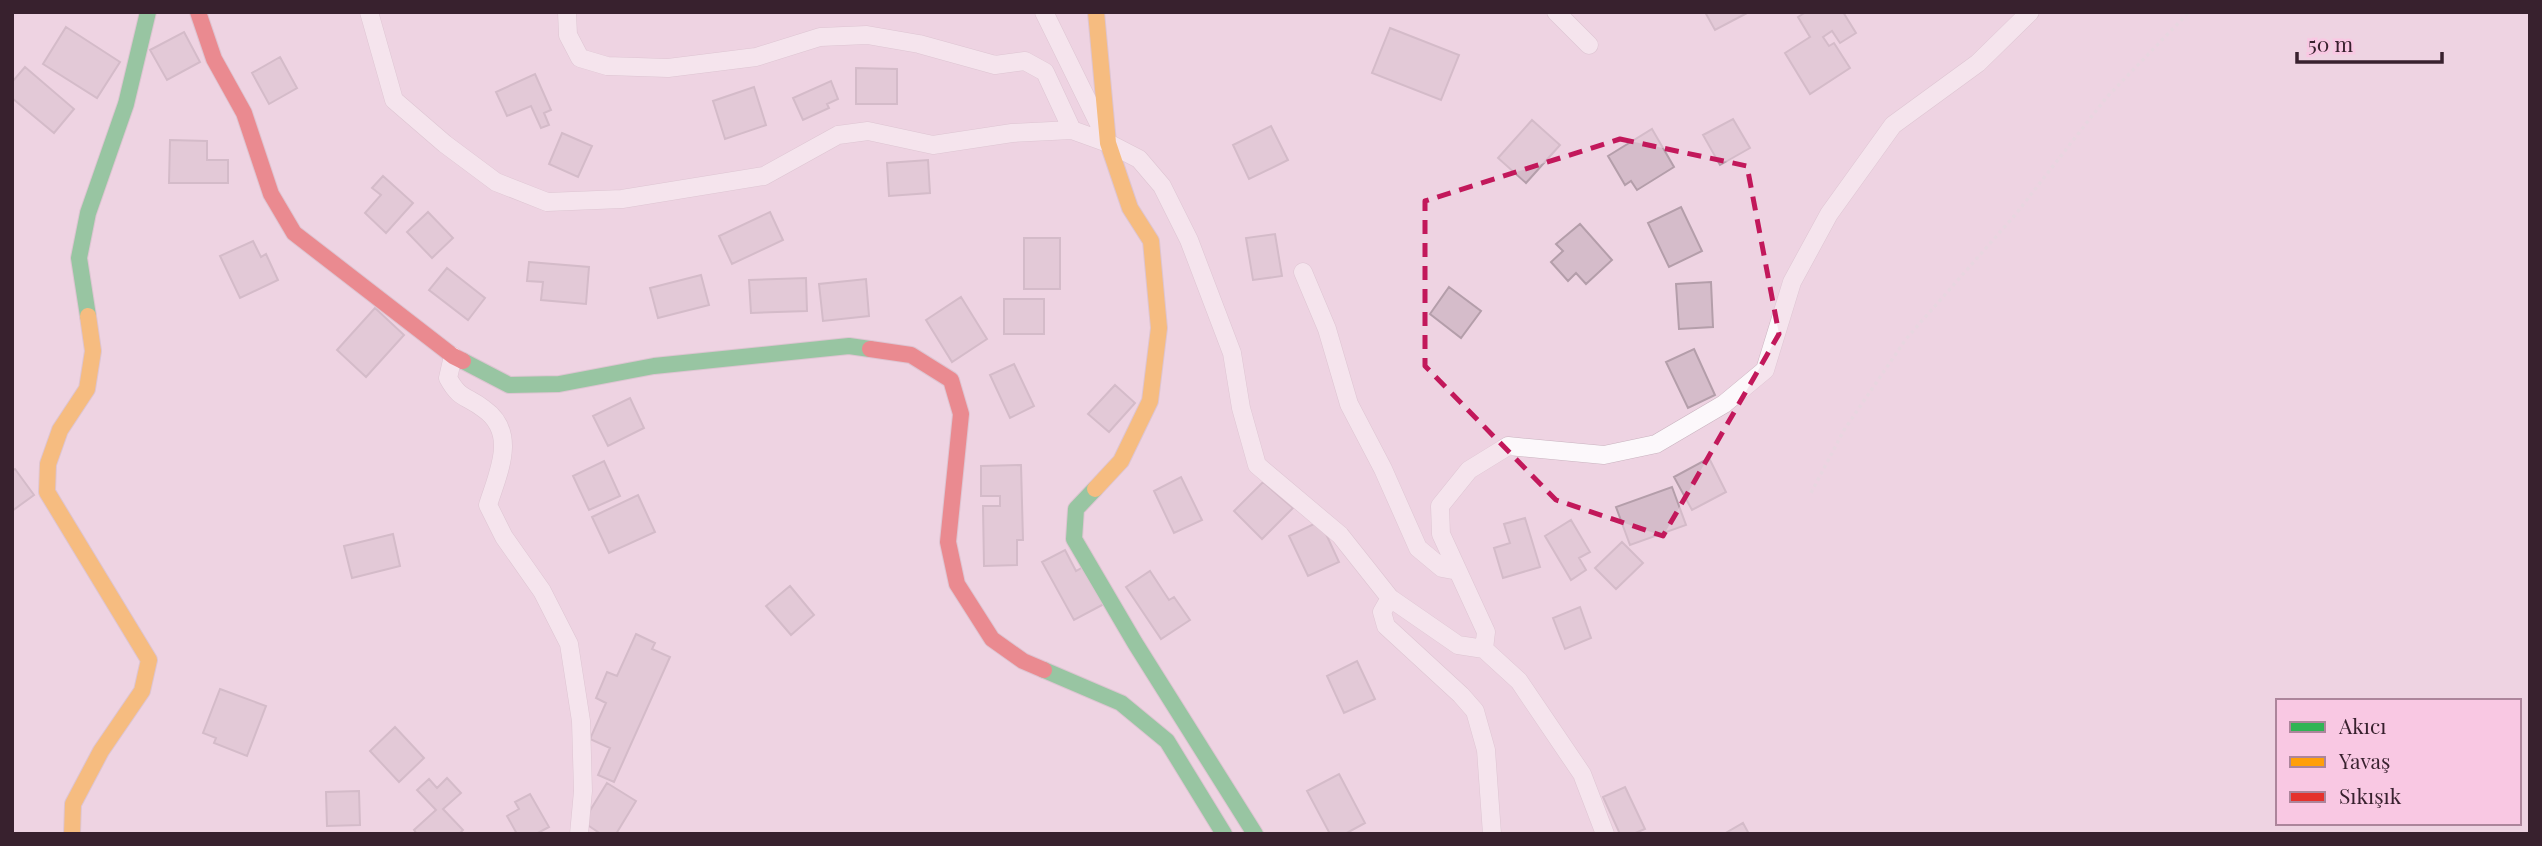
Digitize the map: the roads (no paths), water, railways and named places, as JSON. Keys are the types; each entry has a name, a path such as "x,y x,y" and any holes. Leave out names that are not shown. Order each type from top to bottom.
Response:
{"street":[{"path":"72,834 73,804 101,751 142,691 149,660 47,492 48,464 52,452 61,430 87,389 93,351 79,258 88,213 125,104 148,12"},
{"path":"198,12 214,58 243,113 271,194 294,233 453,356 509,386 559,384 654,366 849,346 911,355 951,380 961,414 948,542 957,583 992,639 1023,661 1121,703 1167,741 1224,834"},
{"path":"369,12 394,100 444,144 496,182 547,202 622,199 764,176 838,135 868,131 933,145 1012,133 1072,130 1108,143 1139,159 1162,186 1189,240 1232,353 1241,408 1257,465 1340,535 1390,598 1458,645 1484,649 1518,681 1582,774 1605,834"},
{"path":"567,12 568,35 580,58 607,66 668,68 756,57 820,37 867,34 919,44 995,65 1025,61 1045,72 1072,130"},
{"path":"1044,12 1108,143 1130,208 1151,242 1159,328 1150,401 1121,461 1076,509 1074,539 1135,643 1255,834"},
{"path":"1096,12 1108,143"},
{"path":"1556,12 1589,44"},
{"path":"1484,649 1486,632 1441,534 1440,506 1469,470 1508,446 1604,455 1656,444 1724,404 1765,370 1791,282 1829,214 1893,125 1979,63 2030,12"},
{"path":"1303,272 1327,329 1349,404 1383,469 1418,548 1442,568 1458,571"},
{"path":"453,356 448,377 456,393 487,410 503,431 504,454 488,505 504,537 542,591 569,644 581,721 583,791 579,834"},
{"path":"1390,598 1382,612 1386,626 1475,711 1486,750 1492,834"}]}
